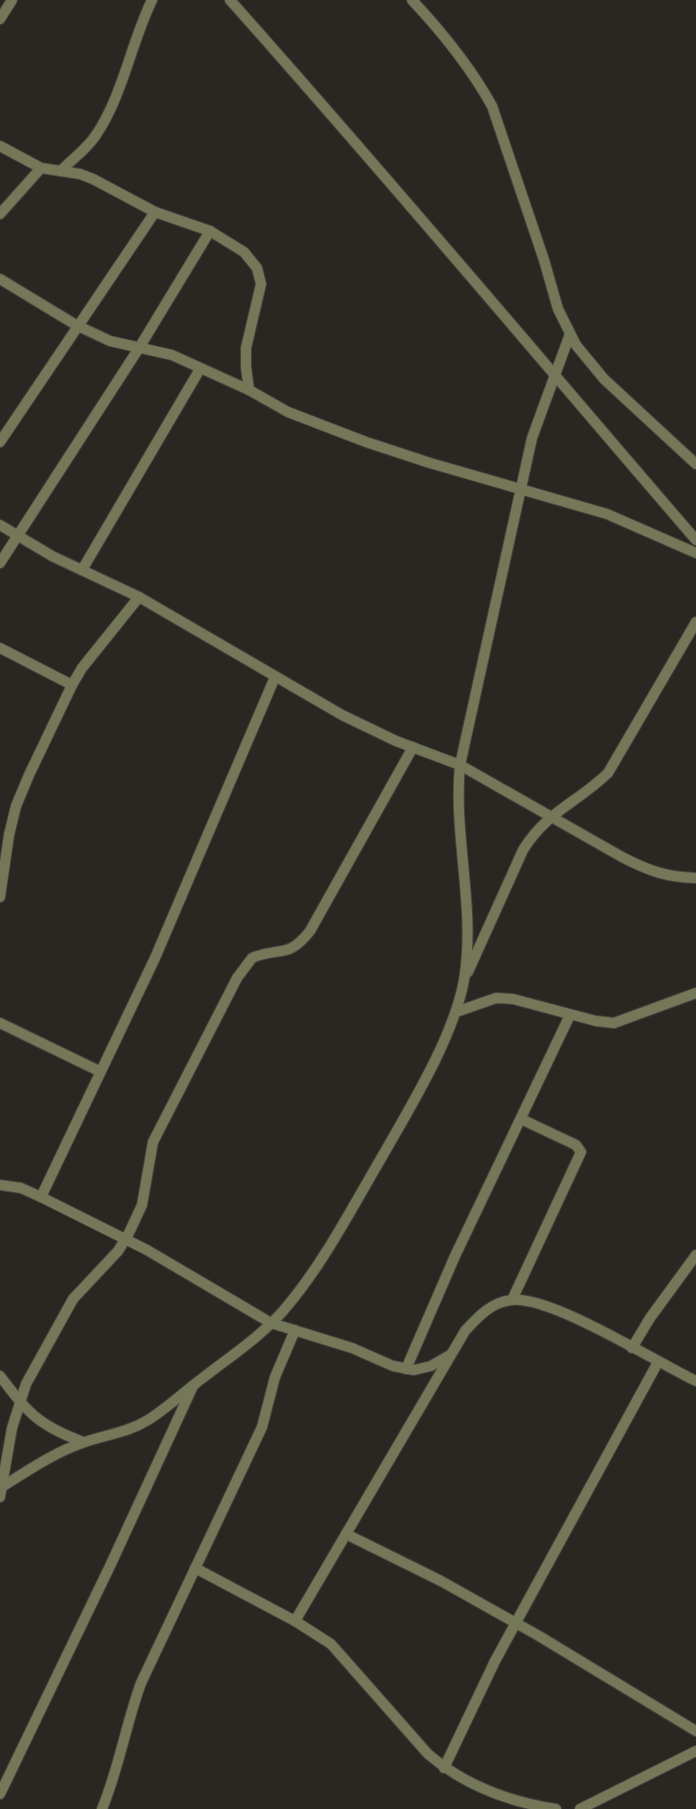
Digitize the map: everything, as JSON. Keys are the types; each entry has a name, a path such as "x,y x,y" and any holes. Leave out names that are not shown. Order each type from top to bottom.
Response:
{"street":[{"path":"0,19 12,0"},
{"path":"61,171 87,146 108,114 141,23 152,0"},
{"path":"230,0 356,142 418,217 696,540"},
{"path":"412,0 437,28 479,83 492,106 544,260 558,309 576,345 604,379 696,464"},
{"path":"0,146 41,168 80,174 94,179 155,212 210,231 244,252 257,268 262,284 246,348 249,390"},
{"path":"0,214 41,168"},
{"path":"0,442 155,212"},
{"path":"0,563 140,348 210,231"},
{"path":"0,279 79,326 110,342 172,355 249,390 288,412 366,442 521,490 607,514 696,553"},
{"path":"2,1487 66,1449 134,1427 149,1419 271,1323 307,1280 329,1248 404,1118 456,1012 464,980 467,946 466,881 458,788 460,765 532,438 570,334"},
{"path":"82,570 200,369"},
{"path":"0,525 17,537 139,596 342,715 413,747 460,765 649,871 671,877 696,878"},
{"path":"0,897 9,835 16,806 82,668 112,634 139,596"},
{"path":"464,980 523,850 533,834 550,816 596,785 608,773 696,622"},
{"path":"0,648 72,686"},
{"path":"41,1196 162,941 275,677"},
{"path":"0,1497 12,1428 20,1401 73,1299 118,1251 125,1239 142,1205 153,1142 237,978 252,958 288,951 301,942 310,931 413,747"},
{"path":"456,1012 496,998 513,998 570,1015 614,1023 696,993"},
{"path":"406,1369 455,1256 570,1015"},
{"path":"0,1023 99,1071"},
{"path":"512,1300 581,1152 576,1145 521,1119"},
{"path":"0,1185 20,1188 41,1196 169,1261 271,1323 352,1348 393,1366 406,1369 414,1370 431,1366 452,1354"},
{"path":"632,1348 650,1318 696,1255"},
{"path":"295,1621 465,1331 480,1315 496,1304 512,1300 541,1305 574,1317 696,1381"},
{"path":"102,1809 121,1756 141,1683 262,1427 275,1378 295,1330"},
{"path":"444,1768 516,1623 658,1362"},
{"path":"0,1376 38,1421 52,1430 83,1442"},
{"path":"0,1794 110,1566 194,1385"},
{"path":"346,1534 441,1581 516,1623 696,1731"},
{"path":"195,1568 295,1621 331,1644 428,1754 444,1768 462,1779 505,1797 556,1809"},
{"path":"580,1809 696,1751"}]}
